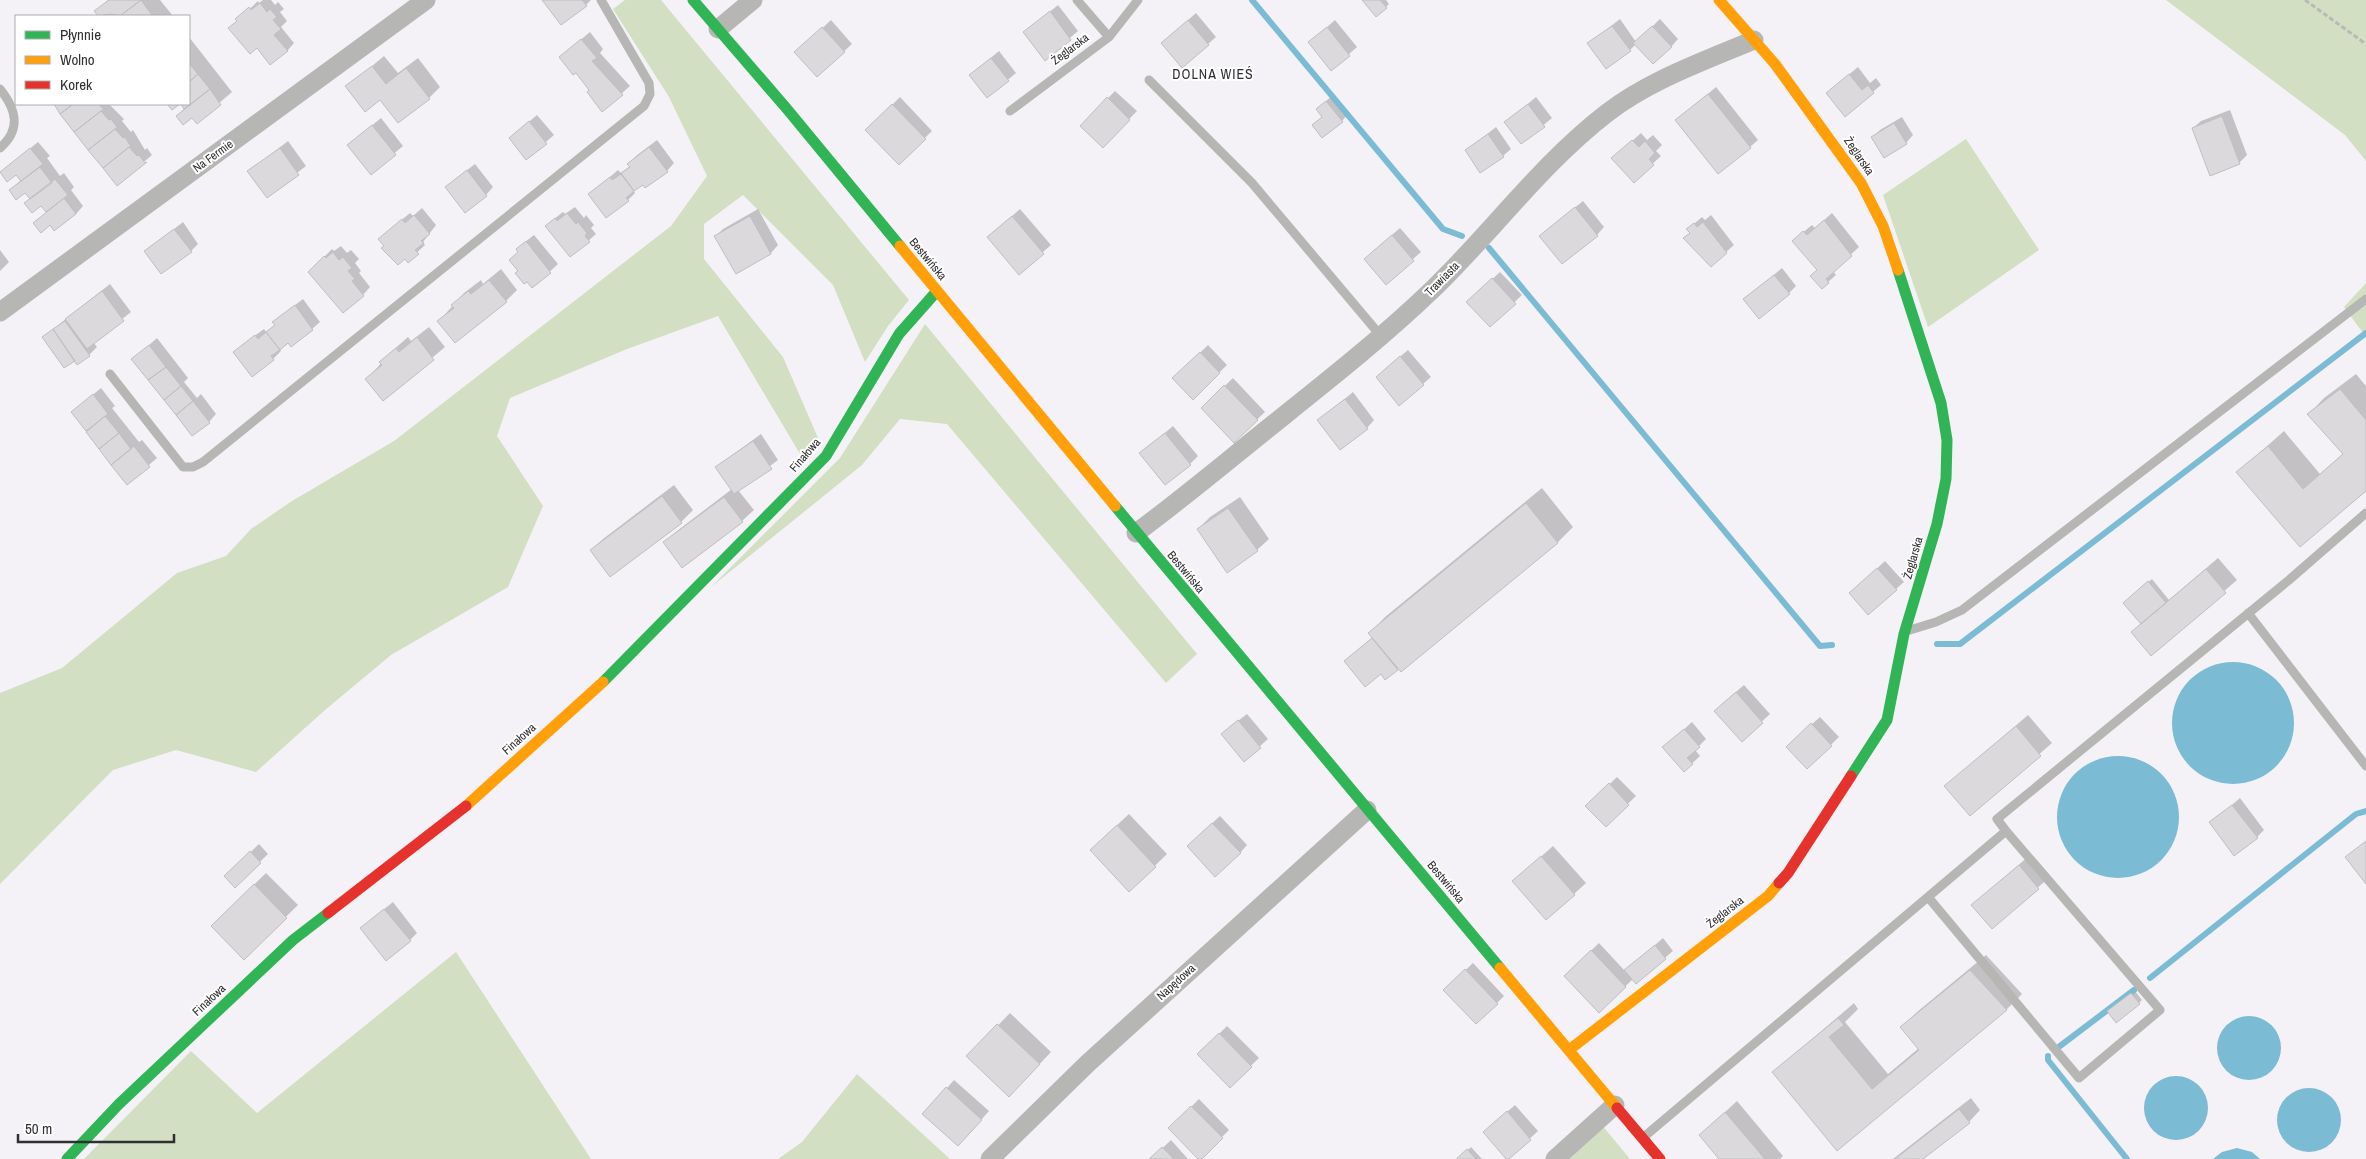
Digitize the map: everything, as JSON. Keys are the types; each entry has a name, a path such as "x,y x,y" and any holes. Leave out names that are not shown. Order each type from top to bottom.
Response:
{"street":[{"name":"Na Fermie","path":"0,312 426,0"},
{"name":"Bestwińska","path":"693,0 1660,1159"},
{"path":"718,29 753,0"},
{"name":"Żeglarska","path":"1569,1050 1768,896 1788,873 1886,720 1905,632 1938,521 1945,483 1948,455 1945,422 1939,395 1883,226 1872,202 1837,147 1754,40 1719,0"},
{"name":"Trawiasta","path":"1136,533 1329,380 1432,290 1470,251 1514,200 1574,141 1608,112 1644,88 1754,40"},
{"name":"Finałowa","path":"67,1159 119,1104 293,940 460,811 612,674 826,456 899,334 926,301 937,291"},
{"name":"Napędowa","path":"990,1159 1087,1064 1367,810"},
{"path":"1555,1159 1615,1105"}],"lane":[{"path":"110,374 183,467 193,467 203,462 644,106 650,94 650,84 601,0"},
{"path":"1077,0 1109,37"},
{"name":"Żeglarska","path":"1010,112 1109,37 1138,0"},
{"path":"1149,80 1252,183 1380,335"},
{"path":"0,89 12,104 15,112 12,130 6,142 0,148"},
{"path":"1905,632 1936,622 1962,610 2366,299"},
{"path":"1928,897 2079,1078 2160,1010 1997,819 2248,613 2366,513"},
{"path":"2248,613 2366,766"},
{"path":"1643,1138 2006,831"}],"path":[{"path":"2305,0 2366,44"}],"green space":[{"path":"625,0 661,0 909,300 888,326 865,362 833,285 743,195 704,224 704,259 783,357 818,438 803,459 718,316 627,349 510,398 497,436 543,506 508,587 391,655 325,710 256,772 176,750 113,770 0,884 0,693 62,668 177,573 226,556 251,529 292,501 394,441 671,226 707,176 669,97 613,9"},
{"path":"2166,0 2366,0 2366,161 2345,135"},
{"path":"1966,139 2039,250 1928,327 1883,195"},
{"path":"2366,283 2366,337 2344,307"},
{"path":"925,324 1197,654 1166,683 947,424 900,419 862,465 711,587 840,458"},
{"path":"456,952 591,1159 84,1159 191,1051 257,1113"},
{"path":"857,1074 950,1159 778,1159 802,1142"},
{"path":"1601,1124 1630,1159 1562,1159"}],"water":[{"path":"2233,662 2256,666 2276,680 2290,700 2294,723 2290,746 2276,766 2256,780 2233,784 2210,780 2190,766 2176,746 2172,723 2176,700 2190,680 2210,666"},
{"path":"2118,756 2130,757 2141,761 2152,766 2161,774 2169,783 2174,794 2178,805 2178,829 2174,840 2169,851 2161,860 2152,868 2141,873 2130,877 2118,878 2106,877 2095,873 2084,868 2075,860 2067,851 2062,840 2058,829 2057,817 2058,805 2062,794 2067,783 2075,774 2084,766 2095,761 2106,757"},
{"path":"2249,1016 2267,1022 2275,1030 2281,1048 2275,1066 2267,1074 2249,1080 2231,1074 2223,1066 2217,1048 2223,1030 2231,1022"},
{"path":"2176,1076 2194,1082 2202,1090 2208,1108 2202,1126 2194,1134 2176,1140 2158,1134 2150,1126 2144,1108 2150,1090 2158,1082"},
{"path":"2309,1088 2327,1094 2335,1102 2341,1120 2335,1138 2327,1146 2309,1152 2291,1146 2283,1138 2277,1120 2283,1102 2291,1094"},
{"path":"2237,1148 2252,1152 2260,1159 2213,1159 2222,1152"}],"building":[{"path":"109,0 141,0 121,15 97,15 94,11"},
{"path":"141,0 152,15 121,15"},
{"path":"542,0 582,0 587,6 561,25"},
{"path":"1362,0 1380,0 1387,8 1376,17"},
{"path":"260,3 267,12 270,9 277,17 273,20 281,29 274,35 288,51 270,65 257,48 250,54 228,28 249,7 251,10"},
{"path":"1050,11 1071,40 1045,61 1023,32"},
{"path":"1188,20 1209,45 1182,68 1161,43"},
{"path":"1612,26 1631,51 1606,69 1587,43"},
{"path":"1652,26 1672,47 1653,64 1633,43"},
{"path":"822,27 845,52 817,77 794,52"},
{"path":"1327,27 1350,56 1331,71 1308,42"},
{"path":"581,39 597,58 592,61 623,95 602,112 576,73 573,75 559,57"},
{"path":"991,58 1009,81 987,98 969,75"},
{"path":"190,64 198,74 190,81"},
{"path":"372,66 386,84 406,68 430,99 398,123 380,100 365,112 345,86"},
{"path":"198,74 210,89 190,104 190,81"},
{"path":"1849,74 1862,90 1868,85 1874,93 1845,117 1826,93"},
{"path":"210,89 221,105 197,124 192,118 183,125 176,116"},
{"path":"1708,94 1751,148 1718,174 1675,120"},
{"path":"1107,97 1130,120 1103,148 1080,126"},
{"path":"1326,101 1343,122 1322,138 1312,125 1322,117 1316,109"},
{"path":"892,104 926,139 899,165 865,130"},
{"path":"1528,104 1545,127 1521,144 1504,122"},
{"path":"55,105 72,105 60,114"},
{"path":"72,105 100,105 105,108 74,132 60,114"},
{"path":"168,105 179,105 172,110"},
{"path":"101,111 117,127 119,126 88,150 74,132"},
{"path":"2222,116 2240,164 2210,176 2192,128"},
{"path":"529,121 547,144 526,160 509,138"},
{"path":"1894,123 1907,144 1884,158 1871,137"},
{"path":"372,125 396,155 371,175 347,145"},
{"path":"115,129 123,138 125,137 130,145 133,144 103,168 88,150"},
{"path":"1488,134 1504,157 1480,173 1465,150"},
{"path":"1632,140 1639,147 1645,141 1655,153 1649,159 1654,165 1634,183 1611,158"},
{"path":"129,147 145,163 147,162 117,186 103,168"},
{"path":"649,147 668,172 645,188 643,185 634,191 621,173 630,167 627,164"},
{"path":"30,148 43,164 21,181 16,175 7,182 0,172"},
{"path":"280,148 299,175 267,198 247,171"},
{"path":"40,167 52,183 30,199 25,193 16,200 9,190"},
{"path":"467,170 487,196 465,213 445,187"},
{"path":"621,174 634,191 626,198 629,201 606,218 588,194 610,177 612,180"},
{"path":"55,179 68,195 46,212 41,206 32,213 24,203"},
{"path":"64,198 76,214 54,231 50,225 41,233 33,223"},
{"path":"1575,207 1598,236 1562,264 1539,236"},
{"path":"567,213 587,233 585,236 590,242 570,257 545,226 555,218 557,221"},
{"path":"414,215 430,234 421,241 424,243 415,250 419,254 408,263 405,259 398,265 381,248 384,246 378,239 402,219 405,223"},
{"path":"750,216 771,254 736,274 714,236"},
{"path":"1012,216 1044,254 1019,275 987,237"},
{"path":"1824,220 1852,256 1826,279 1829,283 1822,289 1810,276 1817,270 1792,241 1803,231 1807,235"},
{"path":"1703,222 1727,253 1711,267 1683,238 1690,233 1686,229 1694,223 1697,227"},
{"path":"174,229 192,252 161,274 144,251"},
{"path":"1392,235 1414,261 1386,285 1364,259"},
{"path":"526,241 551,273 532,288 527,282 524,284 515,273 518,271 509,260 518,252 516,249"},
{"path":"333,252 339,260 343,257 352,268 348,271 355,279 352,281 364,296 343,313 308,272 324,256 326,258"},
{"path":"1774,275 1790,294 1759,319 1743,299"},
{"path":"1492,278 1516,304 1490,327 1466,302"},
{"path":"489,280 507,302 455,343 437,321 454,308 451,305 468,291 471,294"},
{"path":"102,291 124,321 87,349 65,319"},
{"path":"295,305 313,330 291,347 288,343 280,350 266,332 275,325 272,322"},
{"path":"65,321 90,356 77,365 53,329"},
{"path":"53,329 75,361 64,368 42,337"},
{"path":"266,332 280,350 271,356 274,360 252,377 233,352 255,335 258,339"},
{"path":"417,337 434,360 383,401 365,379 382,365 379,362 396,348 399,352"},
{"path":"149,345 166,367 148,380 131,359"},
{"path":"1200,352 1220,373 1193,400 1172,378"},
{"path":"1400,356 1424,385 1399,406 1376,377"},
{"path":"166,367 181,386 164,400 148,380"},
{"path":"1224,385 1258,420 1234,443 1201,408"},
{"path":"181,386 193,401 176,415 164,400"},
{"path":"2340,389 2366,420 2366,491 2300,547 2236,472 2268,446 2303,489 2343,454 2307,414"},
{"path":"93,394 108,414 86,431 71,412"},
{"path":"1345,399 1368,429 1340,450 1317,420"},
{"path":"193,401 210,423 192,436 176,415"},
{"path":"105,416 119,433 99,449 86,432"},
{"path":"119,433 131,449 111,465 99,449"},
{"path":"1165,433 1191,465 1165,485 1139,453"},
{"path":"753,441 772,469 734,494 715,467"},
{"path":"134,446 150,467 127,485 111,465"},
{"path":"662,496 682,523 610,577 590,550"},
{"path":"724,497 743,522 682,568 663,542"},
{"path":"1526,503 1558,543 1401,672 1368,633"},
{"path":"1228,508 1258,551 1227,573 1197,529"},
{"path":"1877,568 1897,590 1868,615 1849,593"},
{"path":"2206,569 2226,593 2151,656 2131,632"},
{"path":"2148,581 2166,603 2141,624 2123,603"},
{"path":"1372,638 1398,670 1385,680 1381,674 1365,687 1344,661"},
{"path":"1736,692 1763,723 1742,742 1714,711"},
{"path":"1238,720 1261,748 1244,762 1221,734"},
{"path":"1811,723 1832,746 1807,769 1786,747"},
{"path":"2016,726 2041,756 1970,816 1944,786"},
{"path":"1684,729 1700,747 1687,758 1693,764 1684,772 1662,747"},
{"path":"1609,783 1629,805 1606,827 1585,806"},
{"path":"2232,805 2258,838 2234,856 2209,822"},
{"path":"1212,823 1241,853 1215,877 1187,846"},
{"path":"1117,825 1156,867 1129,892 1090,850"},
{"path":"2366,841 2366,884 2345,857"},
{"path":"250,851 261,863 235,888 224,876"},
{"path":"1541,856 1575,895 1546,920 1512,881"},
{"path":"2019,865 2039,889 1992,929 1971,905"},
{"path":"254,884 287,918 244,960 211,926"},
{"path":"384,909 411,941 386,961 360,928"},
{"path":"1655,945 1666,959 1636,984 1624,970"},
{"path":"1591,950 1626,987 1599,1013 1564,976"},
{"path":"1465,969 1498,1004 1476,1024 1443,990"},
{"path":"1970,970 2007,1010 1837,1151 1772,1072 1838,1018 1844,1025 1829,1037 1872,1089 1919,1050 1900,1027"},
{"path":"2131,993 2140,1004 2116,1023 2107,1011"},
{"path":"997,1024 1040,1064 1009,1097 966,1056"},
{"path":"1219,1033 1252,1067 1230,1088 1197,1054"},
{"path":"946,1087 982,1120 958,1146 922,1114"},
{"path":"1191,1106 1223,1138 1202,1159 1198,1159 1168,1128"},
{"path":"1959,1109 1970,1123 1923,1159 1895,1159"},
{"path":"1507,1111 1531,1140 1509,1159 1506,1159 1483,1132"},
{"path":"1725,1112 1765,1159 1719,1159 1699,1135"},
{"path":"1162,1147 1174,1159 1149,1159"},
{"path":"1467,1149 1476,1159 1457,1158"}],"waterway":[{"path":"1252,0 1443,229 1462,236"},
{"path":"1489,248 1820,646 1832,645"},
{"path":"1937,644 1960,644 2366,333"},
{"path":"2150,978 2356,814 2366,811"},
{"path":"2060,1046 2134,990"},
{"path":"2048,1056 2048,1060 2127,1159"}],"traffic: fast":[{"path":"693,0 787,109 900,246"},
{"path":"1851,776 1887,720 1904,634 1937,524 1946,479 1947,440 1941,403 1898,270"},
{"path":"603,682 826,456 899,334 937,291"},
{"path":"1115,506 1500,968"},
{"path":"67,1159 119,1104 293,940 328,913"}],"traffic: slow":[{"path":"1719,0 1775,64 1861,183 1883,226 1898,270"},
{"path":"900,246 1115,506"},
{"path":"466,806 603,682"},
{"path":"1569,1050 1768,896 1779,883"},
{"path":"1500,968 1617,1108"}],"traffic: jam":[{"path":"1779,883 1788,873 1851,776"},
{"path":"328,913 466,806"},
{"path":"1617,1108 1660,1159"}],"district":[{"name":"DOLNA WIEŚ","path":"1213,74"}]}
